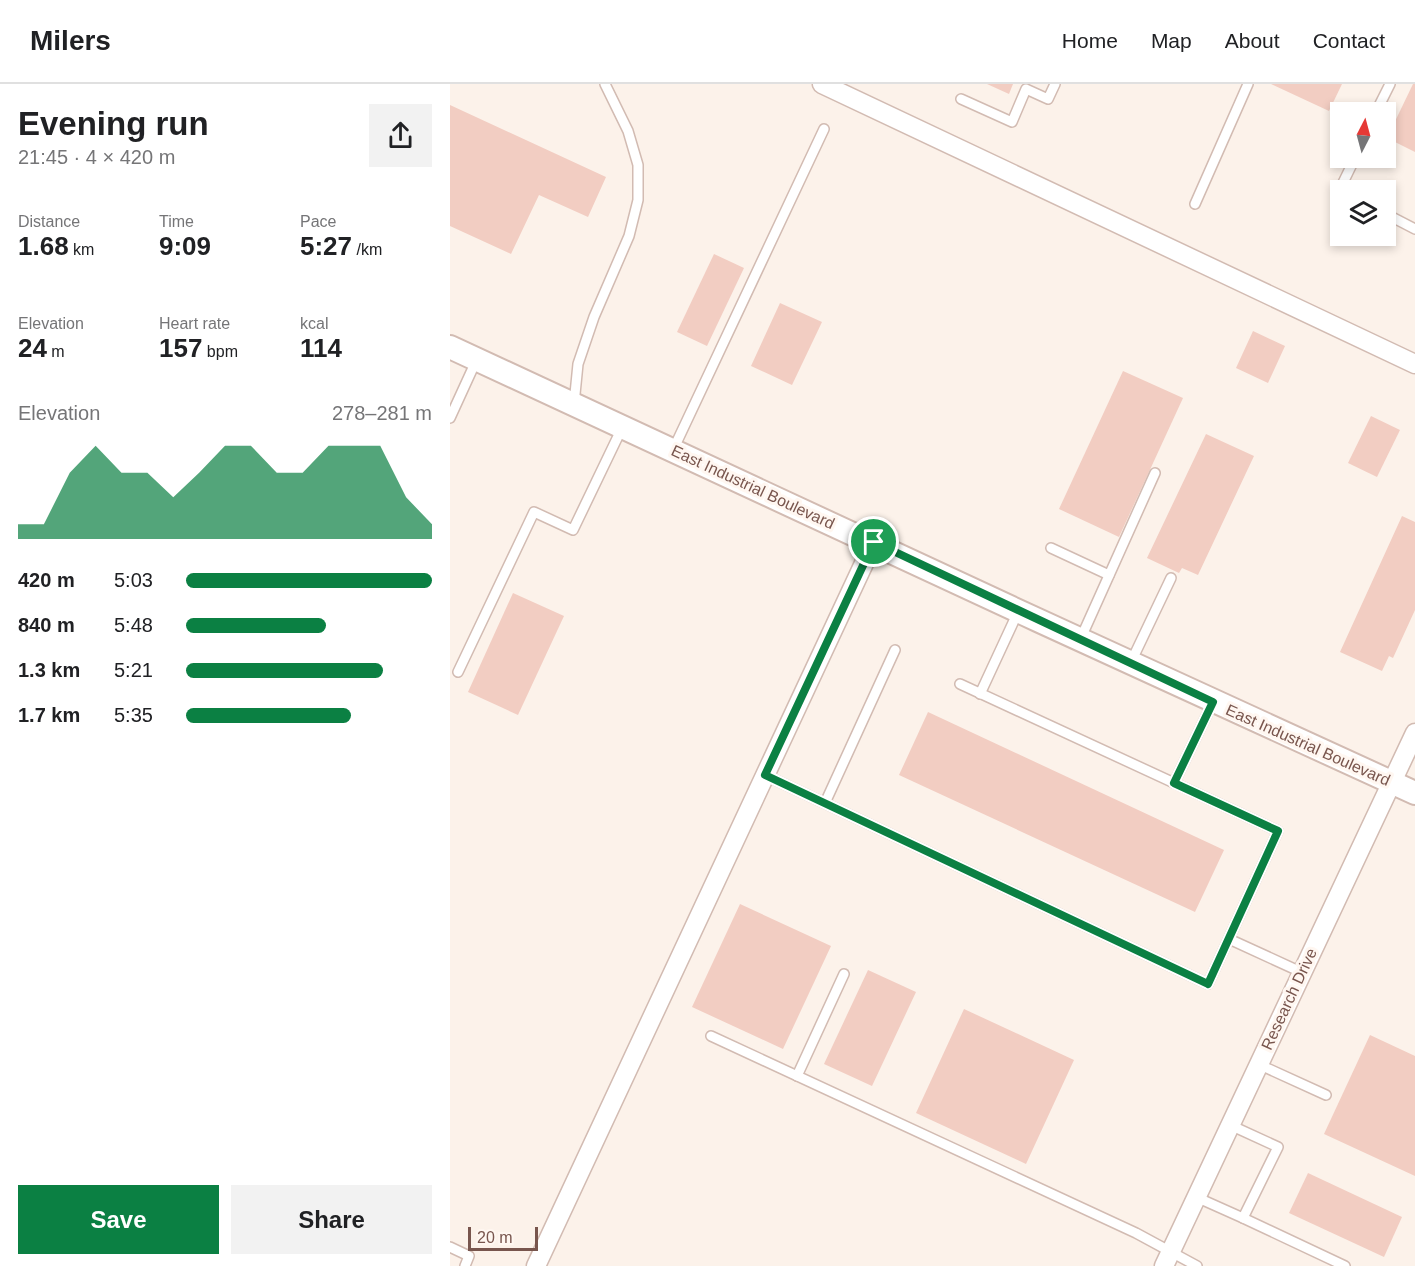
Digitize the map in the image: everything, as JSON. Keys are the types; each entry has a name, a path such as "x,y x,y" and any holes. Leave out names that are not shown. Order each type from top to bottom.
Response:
{"street":[{"path":"822,84 1415,364"},
{"name":"East Industrial Boulevard","path":"450,347 874,542 1130,664 1415,793"},
{"path":"536,1266 874,542"},
{"name":"Research Drive","path":"1167,1259 1415,733"}],"lane":[{"path":"574,404 578,364 594,317 629,236 638,200 638,165 635,154 628,131 605,84"},
{"path":"961,99 1012,122 1026,89 1048,99 1055,84"},
{"path":"1195,204 1248,84"},
{"path":"1381,102 1390,84"},
{"path":"673,450 824,129"},
{"path":"1396,219 1415,229"},
{"path":"450,418 477,359"},
{"path":"458,672 534,512 573,530 623,426"},
{"path":"1080,640 1155,473"},
{"path":"1051,548 1109,575"},
{"path":"1130,664 1171,578"},
{"path":"980,694 1018,611"},
{"path":"825,803 896,650"},
{"path":"765,775 1208,984 1278,831 960,684"},
{"path":"1174,783 1213,702"},
{"path":"1229,939 1301,972"},
{"path":"797,1076 844,974"},
{"path":"711,1036 1136,1233 1167,1259 1197,1266"},
{"path":"1258,1064 1326,1095"},
{"path":"1230,1125 1278,1147 1243,1218"},
{"path":"1196,1197 1345,1266"},
{"path":"450,1247 469,1256 465,1266"}],"building":[{"path":"987,84 1013,84 1009,94"},
{"path":"1271,84 1342,84 1333,102 1330,102 1329,111"},
{"path":"1415,84 1415,152 1396,142 1396,119"},
{"path":"450,105 606,177 588,217 539,195 511,254 450,226"},
{"path":"714,254 744,268 707,346 677,332"},
{"path":"780,303 822,322 792,385 751,366"},
{"path":"1253,331 1285,346 1268,383 1236,368"},
{"path":"1123,371 1183,398 1119,537 1059,509"},
{"path":"1371,416 1400,430 1377,477 1348,463"},
{"path":"1206,434 1254,456 1198,575 1182,568 1179,573 1147,558"},
{"path":"1402,516 1415,522 1415,610 1393,658 1389,656 1382,671 1340,652"},
{"path":"513,593 564,616 518,715 468,692"},
{"path":"928,712 1224,850 1195,912 899,775"},
{"path":"740,904 831,946 783,1049 692,1007"},
{"path":"868,970 916,992 872,1086 824,1064"},
{"path":"964,1009 1074,1060 1026,1164 916,1113"},
{"path":"1370,1035 1415,1056 1415,1176 1324,1134"},
{"path":"1308,1173 1402,1217 1384,1257 1289,1213"}],"route":[{"path":"874,542 1213,702 1174,783 1278,831 1208,984 765,775 874,542"}]}
